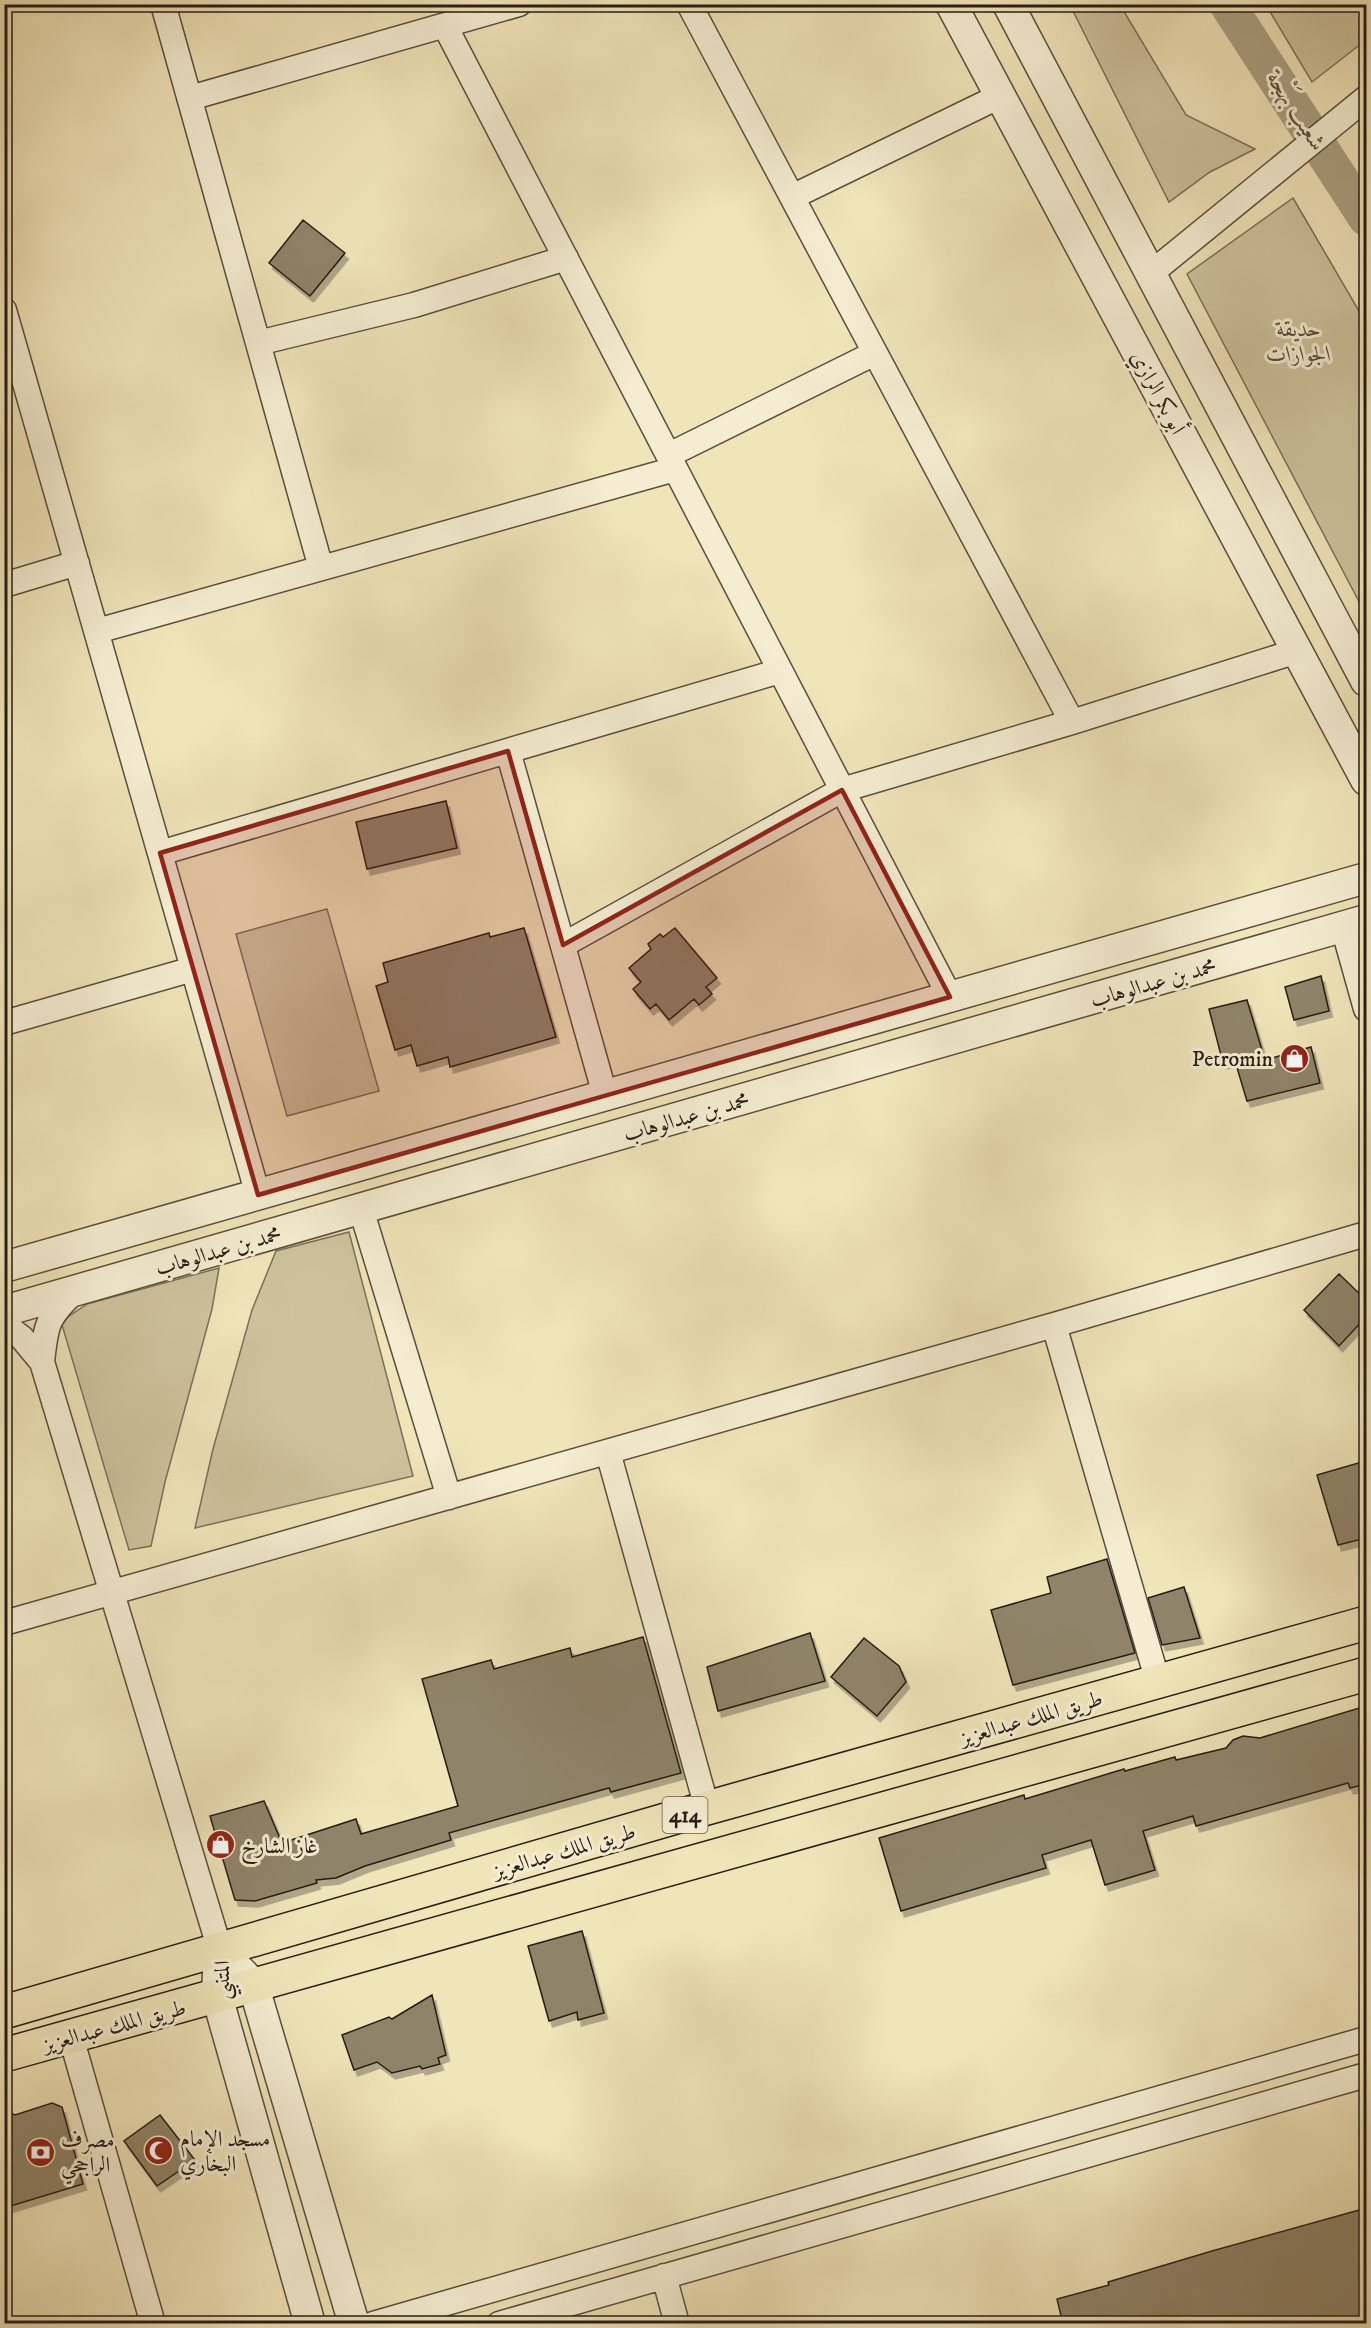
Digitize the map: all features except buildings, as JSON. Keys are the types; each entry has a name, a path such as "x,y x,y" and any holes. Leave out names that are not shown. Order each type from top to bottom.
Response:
{"highway":[{"name":"طريق الملك عبدالعزيز","path":"4,2012 707,1808 1366,1623"},
{"name":"طريق الملك عبدالعزيز","path":"4,2055 1366,1674"}],"street":[{"path":"164,4 321,568"},
{"path":"189,98 519,4"},
{"path":"689,4 1072,722"},
{"name":"أبو بكر الرازي","path":"951,4 1366,780"},
{"name":"أبو بكر الرازي","path":"1008,4 1366,681"},
{"path":"445,26 950,997"},
{"path":"792,197 1000,96"},
{"path":"1150,274 1366,98"},
{"path":"258,343 414,306 566,258"},
{"path":"4,310 258,1195"},
{"path":"97,631 321,568 672,462 875,353"},
{"path":"4,585 77,563"},
{"path":"563,945 842,790 1072,722 1297,651"},
{"path":"160,853 780,670"},
{"path":"508,751 605,1095"},
{"name":"محمد بن عبدالوهاب","path":"4,1267 1366,878"},
{"path":"1355,924 1366,1009"},
{"name":"محمد بن عبدالوهاب","path":"4,1311 1355,924"},
{"path":"4,1023 193,969"},
{"path":"361,1209 449,1497"},
{"path":"4,1623 1054,1325 1366,1234"},
{"path":"75,1291 50,1318 45,1332 42,1362 220,1950"},
{"path":"4,1324 22,1338 42,1362"},
{"path":"1054,1325 1158,1682"},
{"path":"608,1452 707,1808"},
{"name":"المتنبي","path":"220,1950 253,1984 354,2324"},
{"name":"المتنبي","path":"220,1950 217,1996 310,2324"},
{"path":"71,2037 153,2324"},
{"path":"373,2324 1366,2039"},
{"path":"499,2324 1366,2075"},
{"path":"664,2276 677,2324"}],"highlighted area":[{"path":"508,751 563,945 842,790 950,997 258,1195 160,853"}],"green space":[{"path":"1070,5 1120,5 1186,115 1255,149 1210,172 1169,202"},
{"path":"1266,5 1366,5 1366,40 1312,82"},
{"name":"حديقة الجوازات","path":"1293,198 1366,323 1366,615 1187,274"},
{"path":"327,909 379,1091 287,1116 236,934"},
{"path":"349,1232 413,1476 195,1528 213,1449 252,1310 276,1251"},
{"path":"219,1268 212,1309 165,1482 151,1546 129,1550 62,1325 68,1317 87,1304"}],"waterway":[{"name":"شعيب بَهْجة","path":"1227,4 1366,218"}],"place":[{"name":"Petromin","path":"1294,1058"},
{"name":"غاز الشارخ","path":"220,1845"},
{"name":"مسجد الإمام البخاري","path":"159,2151"},
{"name":"مصرف الراجحي","path":"40,2152"}]}
